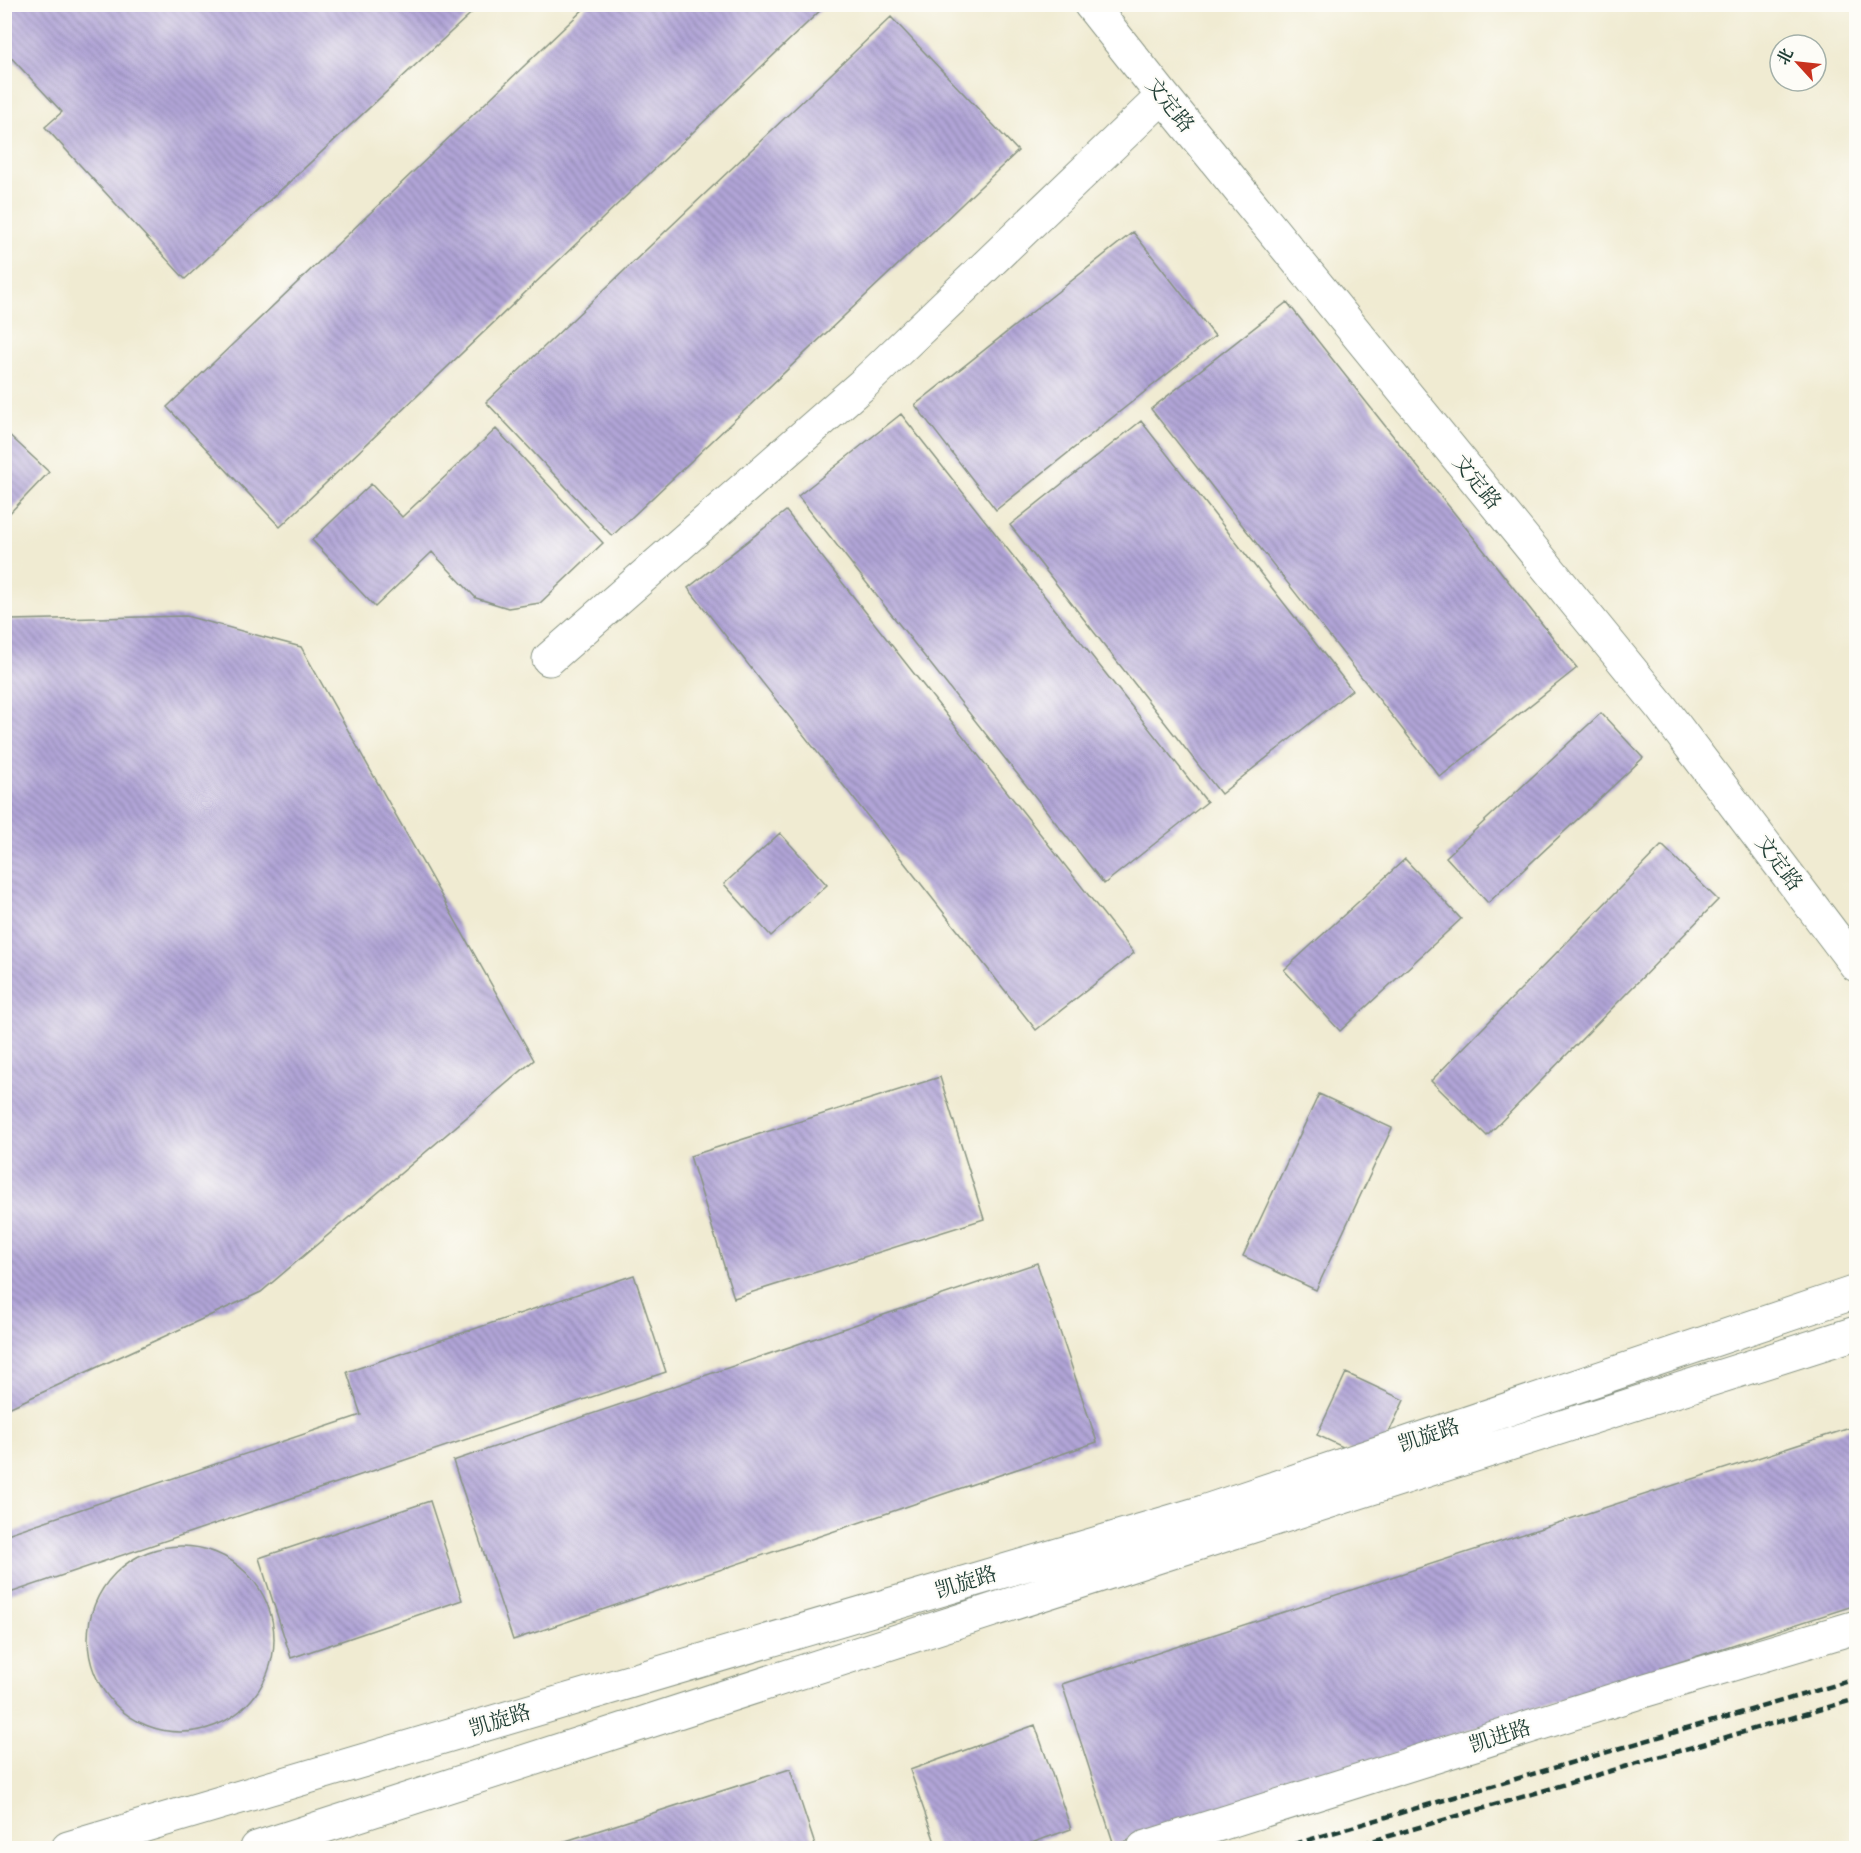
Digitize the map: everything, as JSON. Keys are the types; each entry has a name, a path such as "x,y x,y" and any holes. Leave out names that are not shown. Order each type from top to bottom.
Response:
{"street":[{"name":"文定路","path":"1090,4 1662,707 1857,965"},
{"path":"549,659 862,385 1163,96"},
{"name":"凯旋路","path":"68,1848 1203,1512 1857,1292"},
{"name":"凯旋路","path":"257,1848 1857,1333"},
{"name":"凯进路","path":"1144,1848 1646,1690 1857,1627"}],"building":[{"path":"4,4 481,4 185,279 45,127 62,112 4,50"},
{"path":"589,4 827,4 280,527 167,407"},
{"path":"891,17 1018,151 612,536 486,402"},
{"path":"1133,232 1215,336 996,510 915,405"},
{"path":"1287,302 1577,668 1440,777 1151,409"},
{"path":"901,414 1207,802 1104,884 798,496"},
{"path":"1141,421 1352,690 1221,794 1010,525"},
{"path":"496,429 603,543 540,603 508,608 476,598 432,552 375,607 312,540 371,484 402,517"},
{"path":"4,430 49,472 4,519"},
{"path":"786,511 1134,953 1036,1030 688,588"},
{"path":"186,616 301,647 534,1060 261,1292 4,1410 4,630 11,620"},
{"path":"1601,713 1643,758 1488,903 1446,857"},
{"path":"780,833 827,885 771,936 724,884"},
{"path":"1662,845 1718,900 1487,1136 1431,1081"},
{"path":"1405,859 1461,919 1340,1031 1284,970"},
{"path":"940,1077 984,1219 734,1298 690,1156"},
{"path":"1319,1094 1392,1128 1316,1290 1243,1256"},
{"path":"1037,1263 1097,1442 513,1640 453,1461"},
{"path":"634,1275 666,1372 4,1595 4,1535 361,1415 347,1372"},
{"path":"1346,1373 1404,1400 1375,1462 1317,1435"},
{"path":"1856,1426 1856,1605 1114,1845 1062,1684"},
{"path":"430,1501 462,1600 291,1658 259,1558"},
{"path":"181,1546 216,1553 247,1573 267,1604 274,1639 267,1674 247,1705 216,1725 181,1732 146,1725 115,1705 95,1674 88,1639 95,1604 115,1573 146,1553"},
{"path":"1035,1725 1071,1829 1017,1848 937,1848 910,1770"},
{"path":"790,1769 816,1848 544,1848"}],"railway":[{"path":"1281,1848 1856,1679"},
{"path":"1348,1848 1856,1699"}]}
